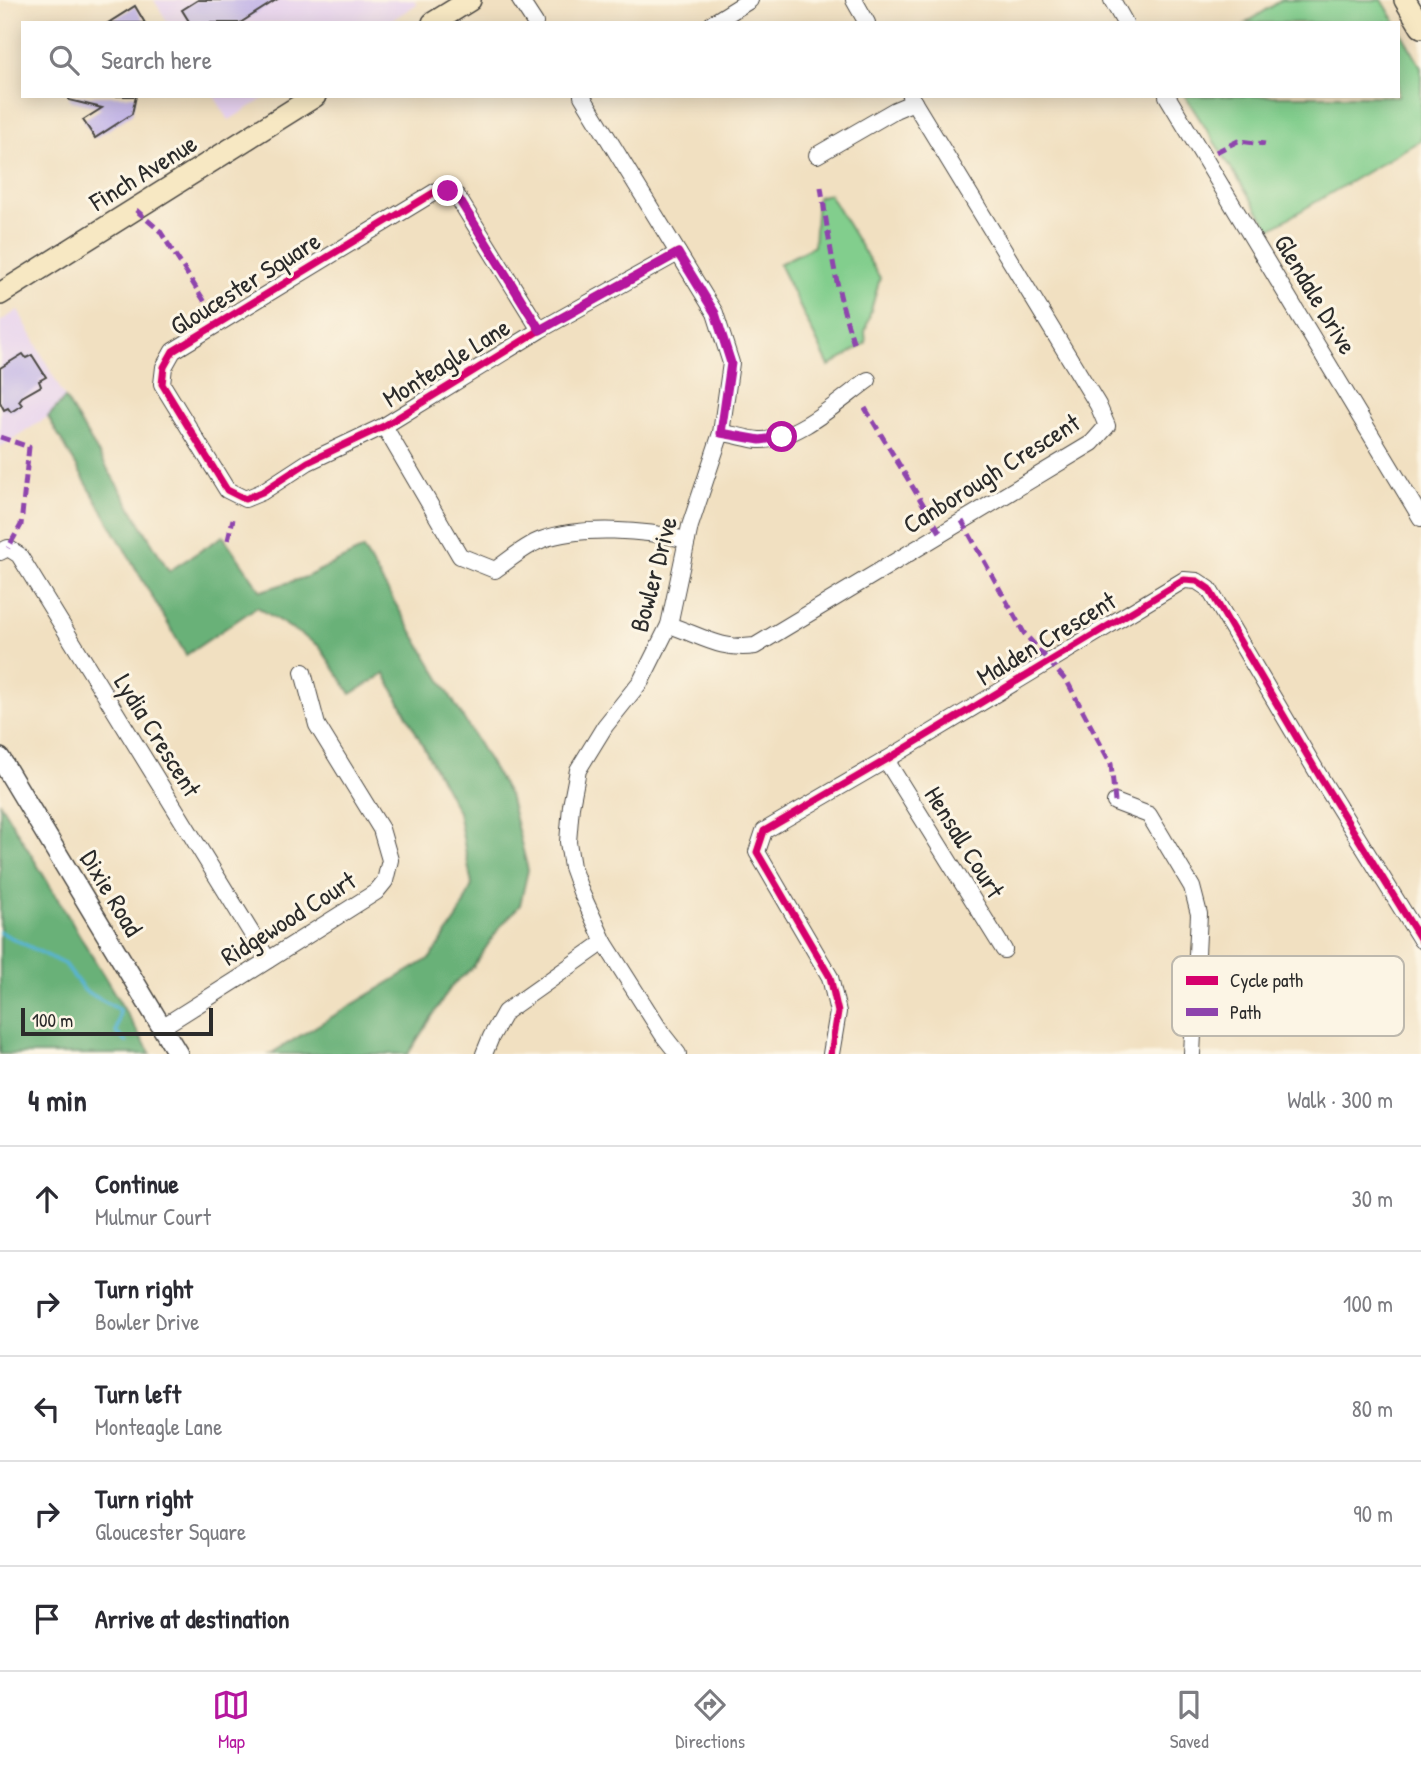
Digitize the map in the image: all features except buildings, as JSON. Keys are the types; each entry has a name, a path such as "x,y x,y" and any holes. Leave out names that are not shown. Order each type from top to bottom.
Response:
{"main road":[{"path":"436,21 470,0"},
{"path":"1405,0 1421,27"},
{"name":"Finch Avenue","path":"0,294 312,98"}],"street":[{"path":"520,0 534,21"},
{"path":"716,21 750,0"},
{"path":"854,0 866,21"},
{"path":"1112,0 1124,21"},
{"name":"Bowler Drive","path":"586,98 715,313 731,363 721,433 687,540 669,625 642,681 605,726 579,770 570,806 568,842 572,867 581,892 604,942 678,1054"},
{"name":"Glendale Drive","path":"1168,98 1421,518"},
{"path":"817,155 912,99"},
{"name":"Canborough Crescent","path":"669,625 716,644 738,648 755,646 1092,443 1107,426 1098,405 912,99"},
{"name":"Gloucester Square","path":"384,426 307,462 262,492 245,499 227,491 162,384 164,367 173,352 438,190 457,196 540,330"},
{"name":"Monteagle Lane","path":"678,253 540,330 384,426 460,556 495,570 540,540 579,531 614,531 687,540"},
{"path":"721,433 760,440 782,437 811,421 869,380"},
{"name":"Lydia Crescent","path":"0,552 8,548 19,555 268,960"},
{"name":"Malden Crescent","path":"831,1054 838,1012 830,977 757,852 764,831 1184,580 1197,581 1209,589 1320,777 1421,940"},
{"name":"Ridgewood Court","path":"162,1027 376,892 385,881 390,860 381,829 317,725 303,672"},
{"name":"Dixie Road","path":"0,758 178,1054"},
{"name":"Hensall Court","path":"886,760 1004,950"},
{"path":"1115,802 1149,816 1192,887 1199,914 1197,956"},
{"path":"484,1054 505,1012 604,942"},
{"path":"1192,1054 1193,1036"}],"shaded area":[{"path":"154,0 414,0 417,4 390,21 167,21"},
{"path":"215,98 265,98 229,120"},
{"path":"18,310 65,398 48,417 0,447 0,322"}],"green space":[{"path":"1282,0 1382,0 1395,21 1249,21"},
{"path":"1400,30 1421,67 1421,140 1270,229 1186,98 1400,98"},
{"path":"829,194 880,278 865,332 866,343 829,366 779,264 814,246 817,197"},
{"path":"65,398 169,571 223,536 261,591 306,577 363,549 509,795 528,870 520,905 499,928 473,967 451,987 408,1054 270,1054 430,958 457,919 472,885 458,812 385,674 351,694 319,646 257,607 186,655 48,417"},
{"path":"0,803 151,1054 0,1054"}],"waterway":[{"path":"0,932 64,964 85,991 120,1010 116,1033 127,1042"}],"marked path":[{"path":"1216,152 1238,141 1265,144"},
{"path":"821,187 838,285 854,344"},
{"path":"136,210 160,231 210,310"},
{"path":"865,408 941,534"},
{"path":"0,437 29,447 21,525 8,548"},
{"path":"228,540 233,519"},
{"path":"962,521 1024,633 1068,683 1111,764 1115,802"}],"cycle path":[{"path":"540,330 457,196 438,190 173,351 164,367 162,384 227,490 245,499 262,492 308,462 384,426 540,330 678,253"},
{"path":"831,1054 838,1012 830,977 757,852 764,831 1184,580 1197,581 1209,589 1320,777 1421,940"}],"route":[{"path":"448,191 457,196 540,330 678,253 715,313 731,363 721,433 760,440 782,437"}]}
